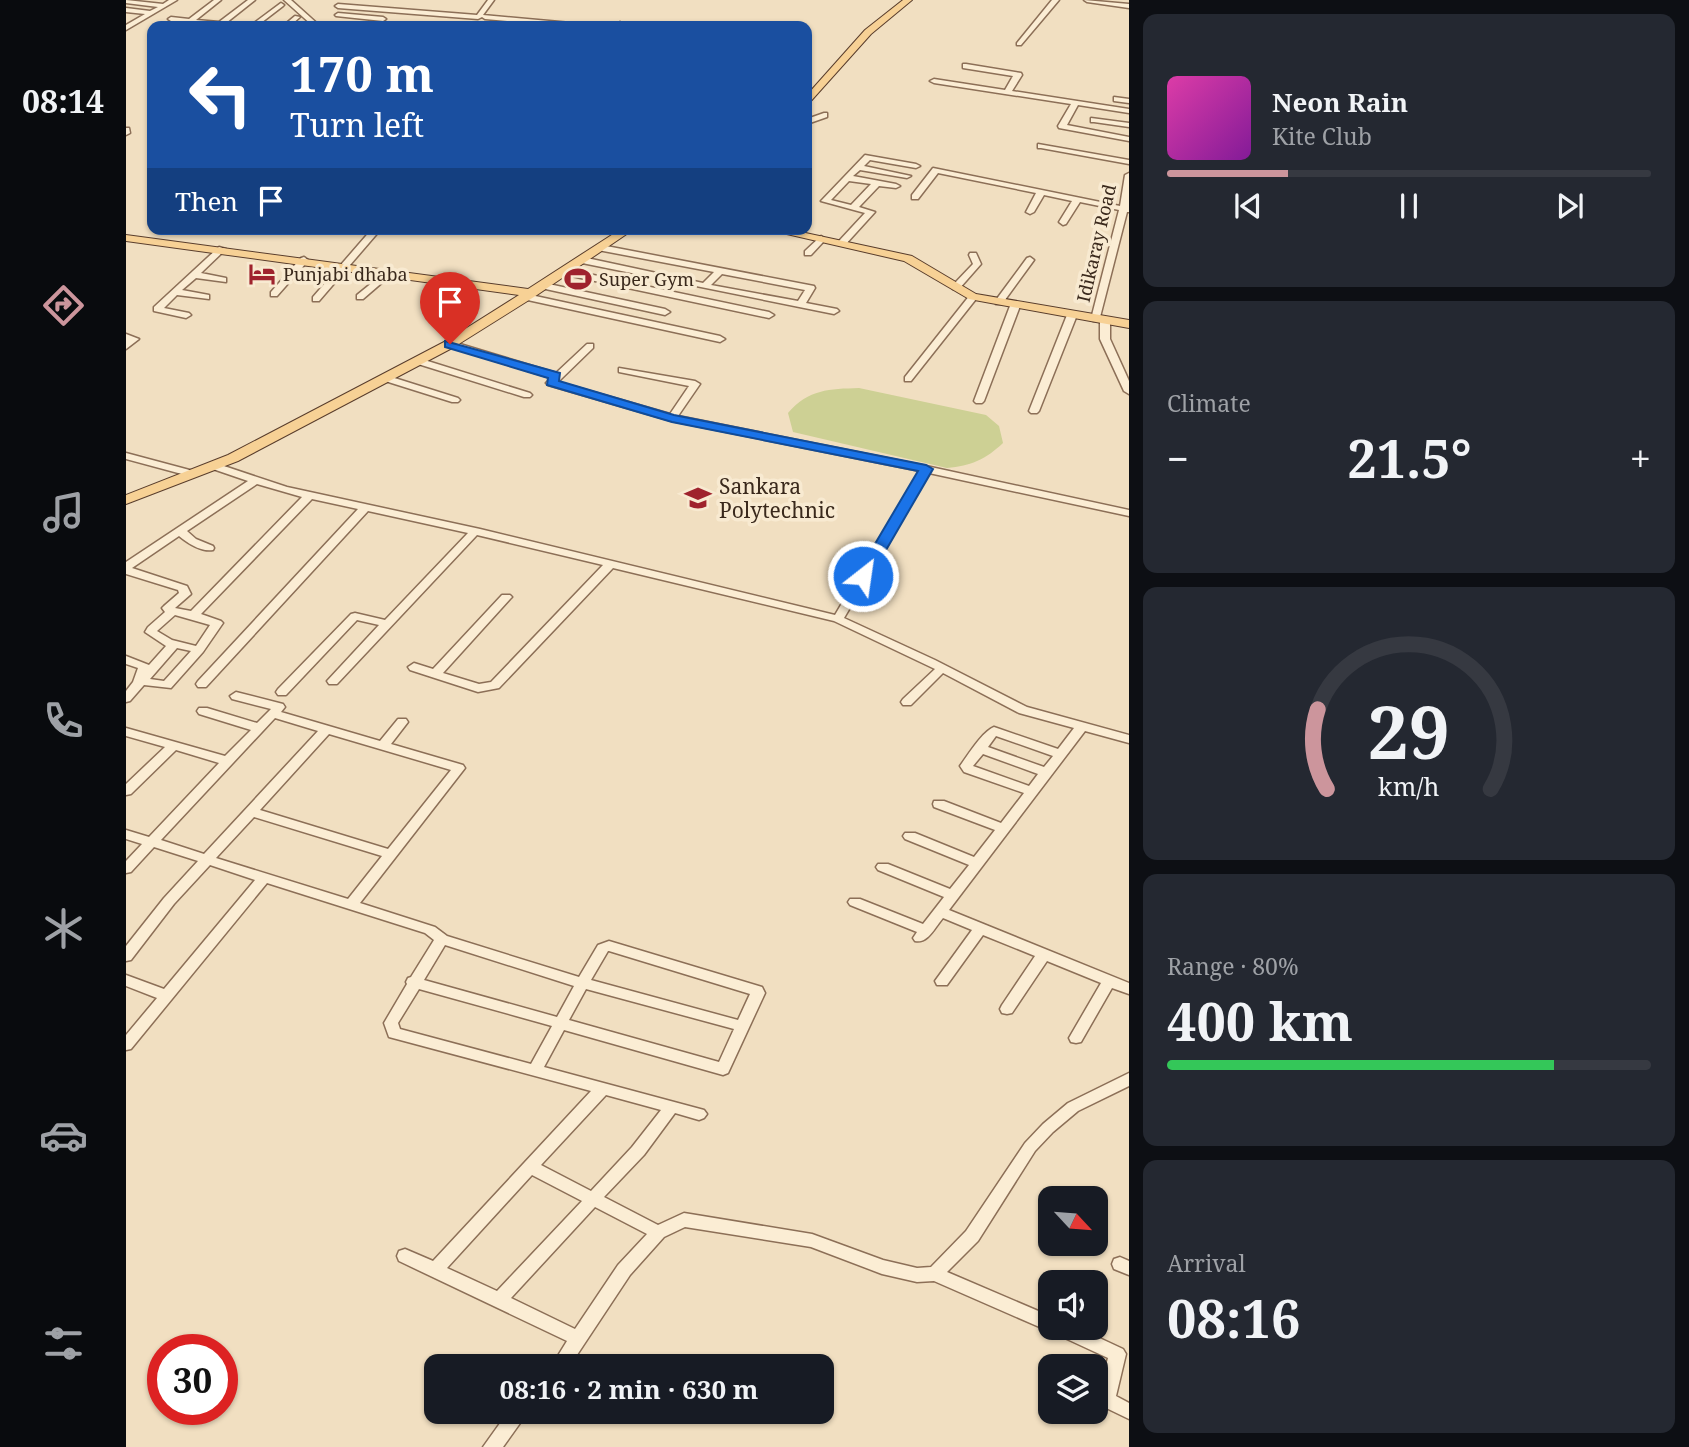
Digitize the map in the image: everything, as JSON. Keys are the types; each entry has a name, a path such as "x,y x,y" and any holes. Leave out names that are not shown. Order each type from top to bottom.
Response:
{"main road":[{"path":"812,94 868,32 908,0"},
{"path":"126,500 215,466 385,379 450,344 619,235"},
{"path":"801,235 908,258 973,297 1129,324"},
{"path":"126,238 534,292"}],"street":[{"path":"126,28 174,0"},
{"path":"172,19 190,21 218,0"},
{"path":"224,21 252,0"},
{"path":"363,8 372,0"},
{"path":"478,21 491,0"},
{"path":"1019,44 1056,0"},
{"path":"1087,0 1129,6"},
{"path":"126,1 161,5"},
{"path":"259,21 284,2 310,21"},
{"path":"338,6 505,21"},
{"path":"126,10 152,13"},
{"path":"338,15 381,21 392,10"},
{"path":"440,21 447,15"},
{"path":"292,21 297,17"},
{"path":"475,21 481,17"},
{"path":"966,66 1018,75 1007,92"},
{"path":"934,82 1129,111"},
{"path":"1117,99 1129,101"},
{"path":"1076,102 1062,126 1129,139"},
{"path":"812,120 824,115"},
{"path":"1094,120 1129,125"},
{"path":"1041,146 1129,162"},
{"path":"842,243 871,212 825,201 868,157 916,166 893,190 877,183 848,178"},
{"path":"858,167 906,176"},
{"path":"915,197 936,170 1126,209"},
{"name":"Idikaray Road","path":"1100,319 1115,244 1126,209 1129,176"},
{"path":"853,208 877,183"},
{"path":"1030,212 1041,192"},
{"path":"1063,222 1077,200"},
{"path":"316,299 371,235"},
{"path":"808,253 821,239"},
{"path":"1115,244 1129,241"},
{"path":"1115,244 1129,251"},
{"path":"601,248 811,288 800,303"},
{"path":"186,315 157,309 222,249"},
{"path":"956,287 977,264 973,255"},
{"path":"274,294 304,260"},
{"path":"582,260 834,311"},
{"path":"999,302 1030,260"},
{"path":"705,285 720,271"},
{"path":"360,297 389,272"},
{"path":"565,272 769,315"},
{"path":"194,275 223,280"},
{"path":"175,292 206,297"},
{"path":"534,292 665,312"},
{"path":"534,292 720,339"},
{"path":"908,379 973,297"},
{"path":"979,401 1015,306"},
{"path":"1034,411 1072,315"},
{"path":"1100,319 1105,339 1129,391"},
{"path":"126,338 134,339 126,346"},
{"path":"450,344 556,376"},
{"path":"590,346 551,383 672,418 1129,513"},
{"path":"418,361 527,396"},
{"path":"622,370 695,384 672,418"},
{"path":"385,379 455,400"},
{"path":"126,456 193,474"},
{"path":"215,466 255,481 309,496 475,531 838,619 1023,710 1129,739"},
{"path":"838,619 926,469"},
{"path":"126,569 255,481"},
{"path":"194,615 309,496"},
{"path":"202,684 365,508"},
{"path":"333,681 475,531"},
{"path":"182,533 192,541 209,548"},
{"path":"414,667 478,688 495,685 609,565"},
{"path":"126,569 183,588 185,594 169,608 170,612 151,632 173,643 199,650"},
{"path":"435,674 506,597"},
{"path":"170,612 194,615 217,623 199,650 167,685 142,681 173,643"},
{"path":"282,692 355,616 388,624"},
{"path":"126,660 144,666 139,683 126,698"},
{"path":"907,702 942,668"},
{"path":"126,869 279,707 236,696"},
{"path":"203,711 259,728"},
{"path":"273,714 459,768 351,905"},
{"path":"383,746 402,722"},
{"path":"856,902 923,934 1081,727"},
{"path":"126,956 250,811 326,730"},
{"path":"1030,791 968,769 968,761 989,735 999,731 1060,754"},
{"path":"126,732 228,761"},
{"path":"126,790 174,745"},
{"path":"979,748 1045,772"},
{"path":"939,804 1003,828"},
{"path":"250,811 392,855"},
{"path":"126,834 430,930 442,939 582,983 742,1026"},
{"path":"910,836 976,863"},
{"path":"883,867 952,895"},
{"path":"126,1045 264,878"},
{"path":"939,911 1129,989"},
{"path":"942,981 981,928"},
{"path":"442,939 413,982 391,1023 394,1033 699,1114"},
{"path":"413,982 559,1024 723,1069 758,993 756,990 609,946 603,948 582,983 559,1024 538,1065"},
{"path":"1007,1009 1044,954"},
{"path":"126,981 166,996"},
{"path":"1076,1038 1109,981"},
{"path":"936,1274 972,1236 1030,1147 1048,1128 1073,1107 1129,1079"},
{"path":"436,1269 603,1088"},
{"path":"499,1300 638,1152 672,1107"},
{"path":"530,1167 658,1232"},
{"path":"568,1354 625,1270 658,1232 684,1220 812,1241 883,1268 917,1275 936,1274 1038,1319"},
{"path":"405,1256 579,1339"},
{"path":"1086,1340 1117,1354 1106,1400 1129,1411"},
{"path":"492,1447 510,1424"}],"green space":[{"path":"859,388 986,415 999,426 1003,443 978,461 947,468 793,432 788,413 804,399 829,390"}],"place":[{"name":"Punjabi dhaba","path":"262,274"},
{"name":"Super Gym","path":"578,279"},
{"name":"Sankara Polytechnic","path":"698,498"}],"route":[{"path":"450,344 556,376 551,383 672,418 926,469 863,576"}]}
